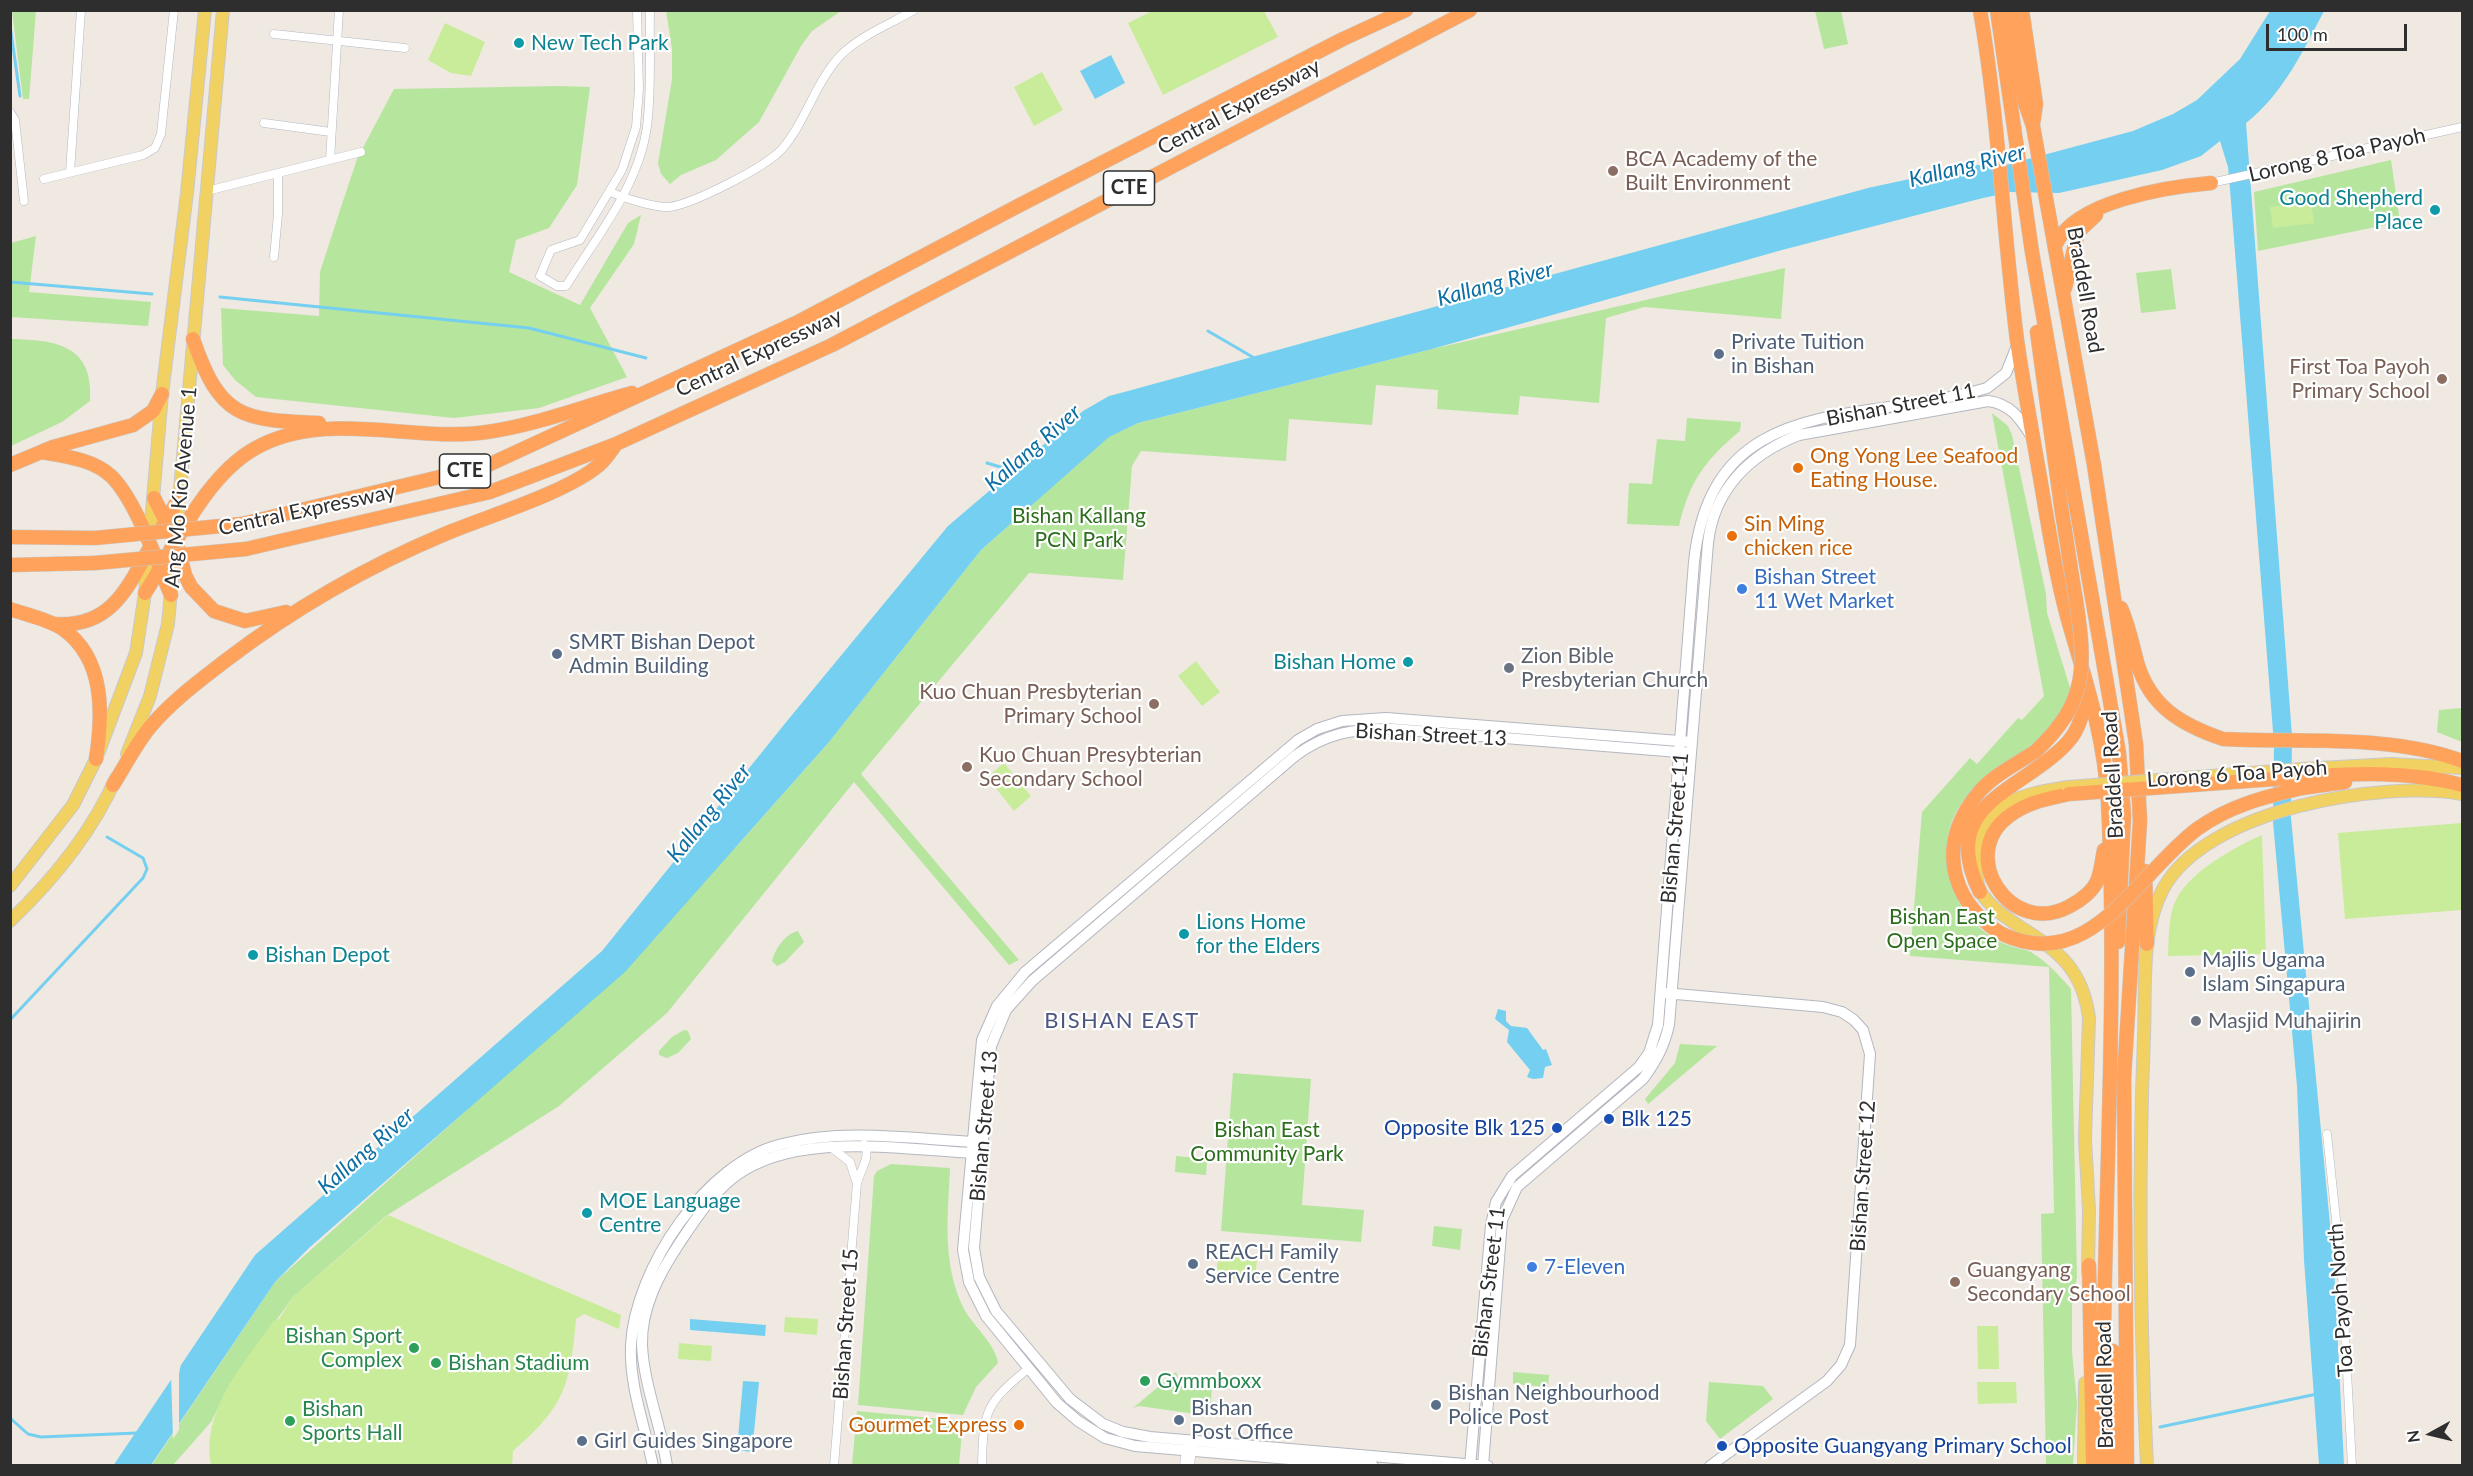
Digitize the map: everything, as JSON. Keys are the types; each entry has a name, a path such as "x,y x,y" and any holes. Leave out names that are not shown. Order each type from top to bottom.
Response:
{"highway":[{"name":"Central Expressway","path":"10,537 95,538 242,524 486,466 675,381 800,321 1380,16 1406,10"},
{"name":"Central Expressway","path":"10,565 95,562 246,549 490,492 616,444 832,345 1470,10"},
{"path":"1980,10 2000,160 2017,339 2034,440"},
{"path":"1997,10 2032,252 2035,316 2083,646 2083,670 2077,693 2064,719 2036,751 1981,790 1964,812 1956,832 1953,853 1956,881 1968,904 1983,922 2000,933 2028,944 2063,942 2079,937 2106,918 2176,847 2220,814 2302,778"},
{"path":"2009,10 2025,103 2033,126"},
{"path":"2022,10 2036,104 2033,126"},
{"name":"Braddell Road","path":"2033,126 2056,244 2114,592 2136,744 2140,822 2124,1077 2127,1466"},
{"path":"2056,244 2069,224 2098,206 2187,185 2215,182"},
{"path":"2064,292 2078,232 2090,218 2133,198"},
{"name":"Braddell Road","path":"2032,252 2120,753 2124,815 2120,925 2112,1010"},
{"path":"193,339 214,390 233,407 250,416 272,421 363,429 440,434 486,432 534,422 675,381"},
{"path":"10,465 41,452 133,425 153,411 162,394"},
{"path":"145,593 177,543 191,515 206,495 229,470 253,450 298,432 363,429"},
{"name":"Braddell Road","path":"2034,440 2062,597 2085,673 2104,752 2109,829 2112,1010 2105,1243 2104,1466"},
{"path":"113,784 148,730 182,694 297,609 411,548 581,476 601,464 616,444"},
{"path":"41,452 85,461 111,476 139,518 171,596"},
{"path":"53,624 83,623 110,608 123,595 181,495"},
{"path":"154,498 177,543 185,575 191,587 214,611 245,621 297,609"},
{"path":"2114,592 2130,628 2138,664 2150,690 2164,709 2182,723 2198,731 2223,739 2391,745 2436,751 2463,762"},
{"path":"10,609 64,630 76,643 95,674 100,694 101,716 96,759"},
{"path":"1980,892 1970,864 1969,847 1977,820 1994,796 2059,750 2073,735 2084,709 2085,673"},
{"path":"2109,829 2096,883 2078,902 2056,912 2045,914 2019,909 2010,903 1995,886 1989,871 1989,846 1993,834 2008,816 2021,808 2068,791 2370,773 2463,785"},
{"path":"2140,822 2145,846 2147,944"},
{"path":"2105,1243 2112,1262 2115,1466"},
{"path":"2089,1266 2093,1466"}],"main road":[{"name":"Ang Mo Kio Avenue 1","path":"10,886 73,805 96,759 136,653 145,593 162,394 187,193 205,10"},
{"name":"Ang Mo Kio Avenue 1","path":"10,921 55,874 113,784 150,696 164,646 177,543 223,10"},
{"name":"Lorong 6 Toa Payoh","path":"2302,778 2391,764 2463,768"},
{"name":"Braddell Road","path":"2147,1466 2141,1204 2147,944 2154,912 2164,888 2197,853 2229,833 2271,814 2298,807 2405,789 2463,794"},
{"path":"1980,892 1977,873 1978,845 1981,833 1994,814 2012,800 2038,791 2068,791"},
{"name":"Braddell Road","path":"1980,892 1996,911 2055,951 2072,967 2087,999 2089,1018 2085,1139 2089,1266 2084,1466"}],"street":[{"path":"70,172 81,10"},
{"path":"44,179 138,157 151,151 158,143 161,134 174,10"},
{"path":"330,160 339,10"},
{"path":"637,10 639,89 636,127 622,170 611,192 580,240 552,250 540,276 557,286 566,286 622,198 632,178 647,127 650,87 650,10"},
{"path":"611,192 622,198 668,207 716,190 761,165 782,149 826,72 841,54 914,10"},
{"path":"274,34 405,48"},
{"path":"10,112 15,120 24,201"},
{"path":"264,123 331,132"},
{"name":"Lorong 8 Toa Payoh","path":"2215,182 2463,127"},
{"path":"207,191 361,152"},
{"path":"274,257 278,214 278,174"},
{"name":"Bishan Street 11","path":"1686,747 1696,542 1706,503 1725,470 1751,446 1782,429 1987,388 2000,381 2011,366 2017,339"},
{"name":"Bishan Street 11","path":"1484,1465 1502,1220 1508,1203 1526,1179 1650,1070 1665,1044 1666,993 1686,747 1710,528 1725,494 1750,461 1767,449 1799,435 1988,401 1999,403 2012,410 2034,440"},
{"name":"Bishan Street 13","path":"1373,1466 1189,1446 1123,1432 1088,1414 1070,1399 996,1311 979,1277 974,1248 976,1148 982,1040 1006,993 1032,966 1307,734 1342,721 1386,718 1686,747"},
{"name":"Bishan Street 11","path":"1470,1464 1491,1225 1496,1202 1512,1176 1639,1067 1654,1040 1666,993"},
{"name":"Bishan Street 12","path":"1666,993 1823,1007 1842,1012 1863,1030 1870,1054 1865,1156 1848,1354 1827,1381 1710,1466"},
{"name":"Toa Payoh North","path":"2327,1134 2342,1277 2352,1466"},
{"path":"857,1136 867,1148"},
{"path":"653,1466 631,1371 631,1346 638,1304 669,1238 706,1189 730,1168 753,1155 780,1144 814,1138 857,1136 976,1148"},
{"path":"667,1466 650,1395 642,1346 649,1302 663,1270 711,1198 734,1177 777,1156 832,1148 976,1148"},
{"name":"Bishan Street 15","path":"832,1148 850,1162 856,1183"},
{"name":"Bishan Street 15","path":"834,1466 841,1403 856,1183 866,1159 867,1148"},
{"name":"Bishan Street 13","path":"976,1148 963,1250 969,1282 986,1316 1058,1402 1078,1421 1105,1438 1142,1448 1189,1446 1484,1465"},
{"path":"982,1466 982,1437 988,1408 1001,1391 1029,1368"},
{"path":"1184,1466 1189,1446"},
{"path":"1189,1446 1190,1466"},
{"path":"664,1448 672,1466"}],"green space":[{"path":"666,10 841,11 812,31 801,46 759,122 716,160 681,175 670,184 661,174 658,163 672,79 672,49"},
{"path":"12,11 36,11 29,99 23,99"},
{"path":"1152,11 1264,11 1278,37 1163,95 1128,23"},
{"path":"1815,11 1841,11 1848,44 1824,49"},
{"path":"445,23 485,42 471,76 451,73 428,60"},
{"path":"1042,72 1063,110 1034,126 1014,87"},
{"path":"590,87 577,185 549,228 516,240 509,272 580,305 628,223 641,215 634,244 590,308 627,377 539,408 454,418 256,397 235,380 223,365 221,308 319,316 320,272 340,210 357,159 394,89"},
{"path":"2391,160 2400,222 2258,251 2254,192"},
{"path":"2311,201 2314,223 2273,228 2270,207"},
{"path":"36,236 29,292 151,302 148,326 11,317 11,243"},
{"name":"Bishan Kallang PCN Park","path":"1785,268 1781,319 1644,307 1606,318 1599,403 1520,396 1518,415 1437,409 1438,390 1376,385 1372,425 1289,419 1286,461 1141,451 1132,466 1123,580 1029,573 861,774 1019,960 1009,965 854,782 667,1013 559,1106 386,1216 293,1297 230,1384 211,1422 173,1465 151,1466 275,1282 459,1117 737,846 829,742 981,550 1108,437 1138,423 1432,349"},
{"path":"2171,269 2176,309 2141,313 2136,273"},
{"path":"11,339 43,341 69,349 79,357 86,368 90,382 90,401 62,422 11,446"},
{"name":"Bishan East Open Space","path":"1992,413 2008,426 2012,435 2046,594 2047,613 2071,691 2059,714 2044,734 1979,784 1966,797 1956,813 1949,833 1947,857 1956,896 1968,916 2000,942 2029,951 2037,956 2052,969 2071,989 2077,1277 2072,1306 2072,1352 2077,1403 2073,1465 2046,1465 2041,1214 2054,1213 2049,967 1910,956 1922,812 1970,758 1977,764 2018,718 2022,720 2044,696"},
{"path":"1687,418 1741,422 1740,431 1717,452 1700,473 1693,484 1679,526 1627,524 1629,483 1652,484 1657,439 1685,441"},
{"path":"1196,661 1220,692 1202,706 1178,676"},
{"path":"2462,708 2462,742 2437,732 2439,710"},
{"path":"1004,763 1031,796 1014,811 987,777"},
{"path":"2462,823 2462,910 2345,919 2338,833"},
{"path":"2262,835 2266,954 2168,956 2169,927 2176,900 2182,890 2202,870 2239,846"},
{"path":"798,931 804,942 785,962 777,966 772,961 778,947 789,935"},
{"path":"684,1030 688,1031 691,1039 678,1053 667,1058 659,1055 659,1051 672,1037"},
{"path":"1680,1044 1717,1046 1648,1104 1645,1099 1675,1063"},
{"name":"Bishan East Community Park","path":"1233,1073 1311,1079 1302,1205 1364,1210 1361,1242 1221,1231"},
{"path":"1176,1156 1207,1159 1206,1175 1175,1172"},
{"path":"891,1164 950,1168 948,1237 951,1272 962,1305 988,1341 998,1363 976,1387 963,1415 858,1405 874,1176 877,1171"},
{"name":"Bishan Stadium","path":"388,1215 621,1315 619,1329 584,1314 576,1319 571,1362 562,1393 544,1421 513,1451 512,1465 211,1465 212,1425 227,1388 273,1321 279,1319 293,1297"},
{"path":"1434,1226 1462,1229 1460,1250 1432,1246"},
{"path":"1218,1255 1257,1259 1255,1280 1216,1277"},
{"path":"785,1317 818,1319 817,1335 784,1332"},
{"path":"1977,1326 1998,1326 1999,1369 1978,1369"},
{"path":"679,1343 712,1346 711,1361 678,1359"},
{"path":"1176,1372 1182,1386 1190,1386 1208,1375 1212,1386 1210,1416 1139,1406 1133,1408"},
{"path":"1513,1372 1549,1375 1548,1387 1513,1384"},
{"path":"1709,1382 1763,1386 1773,1399 1720,1439 1706,1421"},
{"path":"1977,1382 2016,1382 2017,1403 1978,1404"},
{"path":"857,1411 963,1421 959,1465 852,1465"}],"water":[{"path":"2270,11 2324,11 2291,71 2271,99 2246,123 2292,736 2291,818 2334,1266 2344,1465 2319,1465 2304,1260 2297,1086 2273,822 2274,744 2230,189 2228,167 2220,141 2201,156 2162,170 2059,193 2010,192 1979,199 1782,250 1432,349 1138,423 1109,437 981,550 829,742 625,972 310,1247 275,1282 151,1465 113,1466 255,1255 602,951 948,526 1083,411 1109,396 1868,188 1974,165 2006,165 2133,131 2173,114 2197,100 2240,59"},
{"path":"1111,55 1125,83 1095,99 1080,71"},
{"path":"1498,1009 1506,1011 1506,1021 1511,1026 1527,1028 1543,1050 1546,1049 1552,1065 1545,1067 1543,1078 1527,1077 1530,1070 1507,1042 1509,1030 1495,1019"},
{"path":"690,1319 766,1325 765,1336 690,1330"},
{"path":"743,1381 759,1382 752,1452 737,1450"}],"pier":[{"path":"182,1358 179,1374 179,1430 173,1439 171,1374"}],"waterway":[{"path":"10,25 20,96"},
{"path":"10,282 152,294"},
{"path":"220,297 529,328 646,358"},
{"path":"1208,331 1256,359"},
{"name":"Kallang River","path":"987,463 1017,472"},
{"path":"10,1020 143,878 147,869 143,858 107,837"},
{"path":"2160,1427 2317,1394"},
{"path":"10,1418 28,1434 41,1437 137,1433"}],"place":[{"name":"New Tech Park","path":"519,43"},
{"name":"BCA Academy of the Built Environment","path":"1613,171"},
{"name":"Good Shepherd Place","path":"2435,210"},
{"name":"Private Tuition in Bishan","path":"1719,354"},
{"name":"First Toa Payoh Primary School","path":"2442,379"},
{"name":"Ong Yong Lee Seafood Eating House.","path":"1798,468"},
{"name":"Sin Ming chicken rice","path":"1732,536"},
{"name":"Bishan Street 11 Wet Market","path":"1742,589"},
{"name":"SMRT Bishan Depot Admin Building","path":"557,654"},
{"name":"Bishan Home","path":"1408,662"},
{"name":"Zion Bible Presbyterian Church","path":"1509,668"},
{"name":"Kuo Chuan Presbyterian Primary School","path":"1154,704"},
{"name":"Kuo Chuan Presybterian Secondary School","path":"967,767"},
{"name":"Lions Home for the Elders","path":"1184,934"},
{"name":"Bishan Depot","path":"253,955"},
{"name":"Majlis Ugama Islam Singapura","path":"2190,972"},
{"name":"Masjid Muhajirin","path":"2196,1021"},
{"name":"Blk 125","path":"1609,1119"},
{"name":"Opposite Blk 125","path":"1557,1128"},
{"name":"MOE Language Centre","path":"587,1213"},
{"name":"REACH Family Service Centre","path":"1193,1264"},
{"name":"7-Eleven","path":"1532,1267"},
{"name":"Guangyang Secondary School","path":"1955,1282"},
{"name":"Bishan Sport Complex","path":"414,1348"},
{"name":"Bishan Stadium","path":"436,1363"},
{"name":"Gymmboxx","path":"1145,1381"},
{"name":"Bishan Neighbourhood Police Post","path":"1436,1405"},
{"name":"Bishan Post Office","path":"1179,1420"},
{"name":"Bishan Sports Hall","path":"290,1421"},
{"name":"Gourmet Express","path":"1019,1425"},
{"name":"Girl Guides Singapore","path":"582,1441"},
{"name":"Opposite Guangyang Primary School","path":"1722,1446"}],"district":[{"name":"BISHAN EAST","path":"1122,1021"}]}
